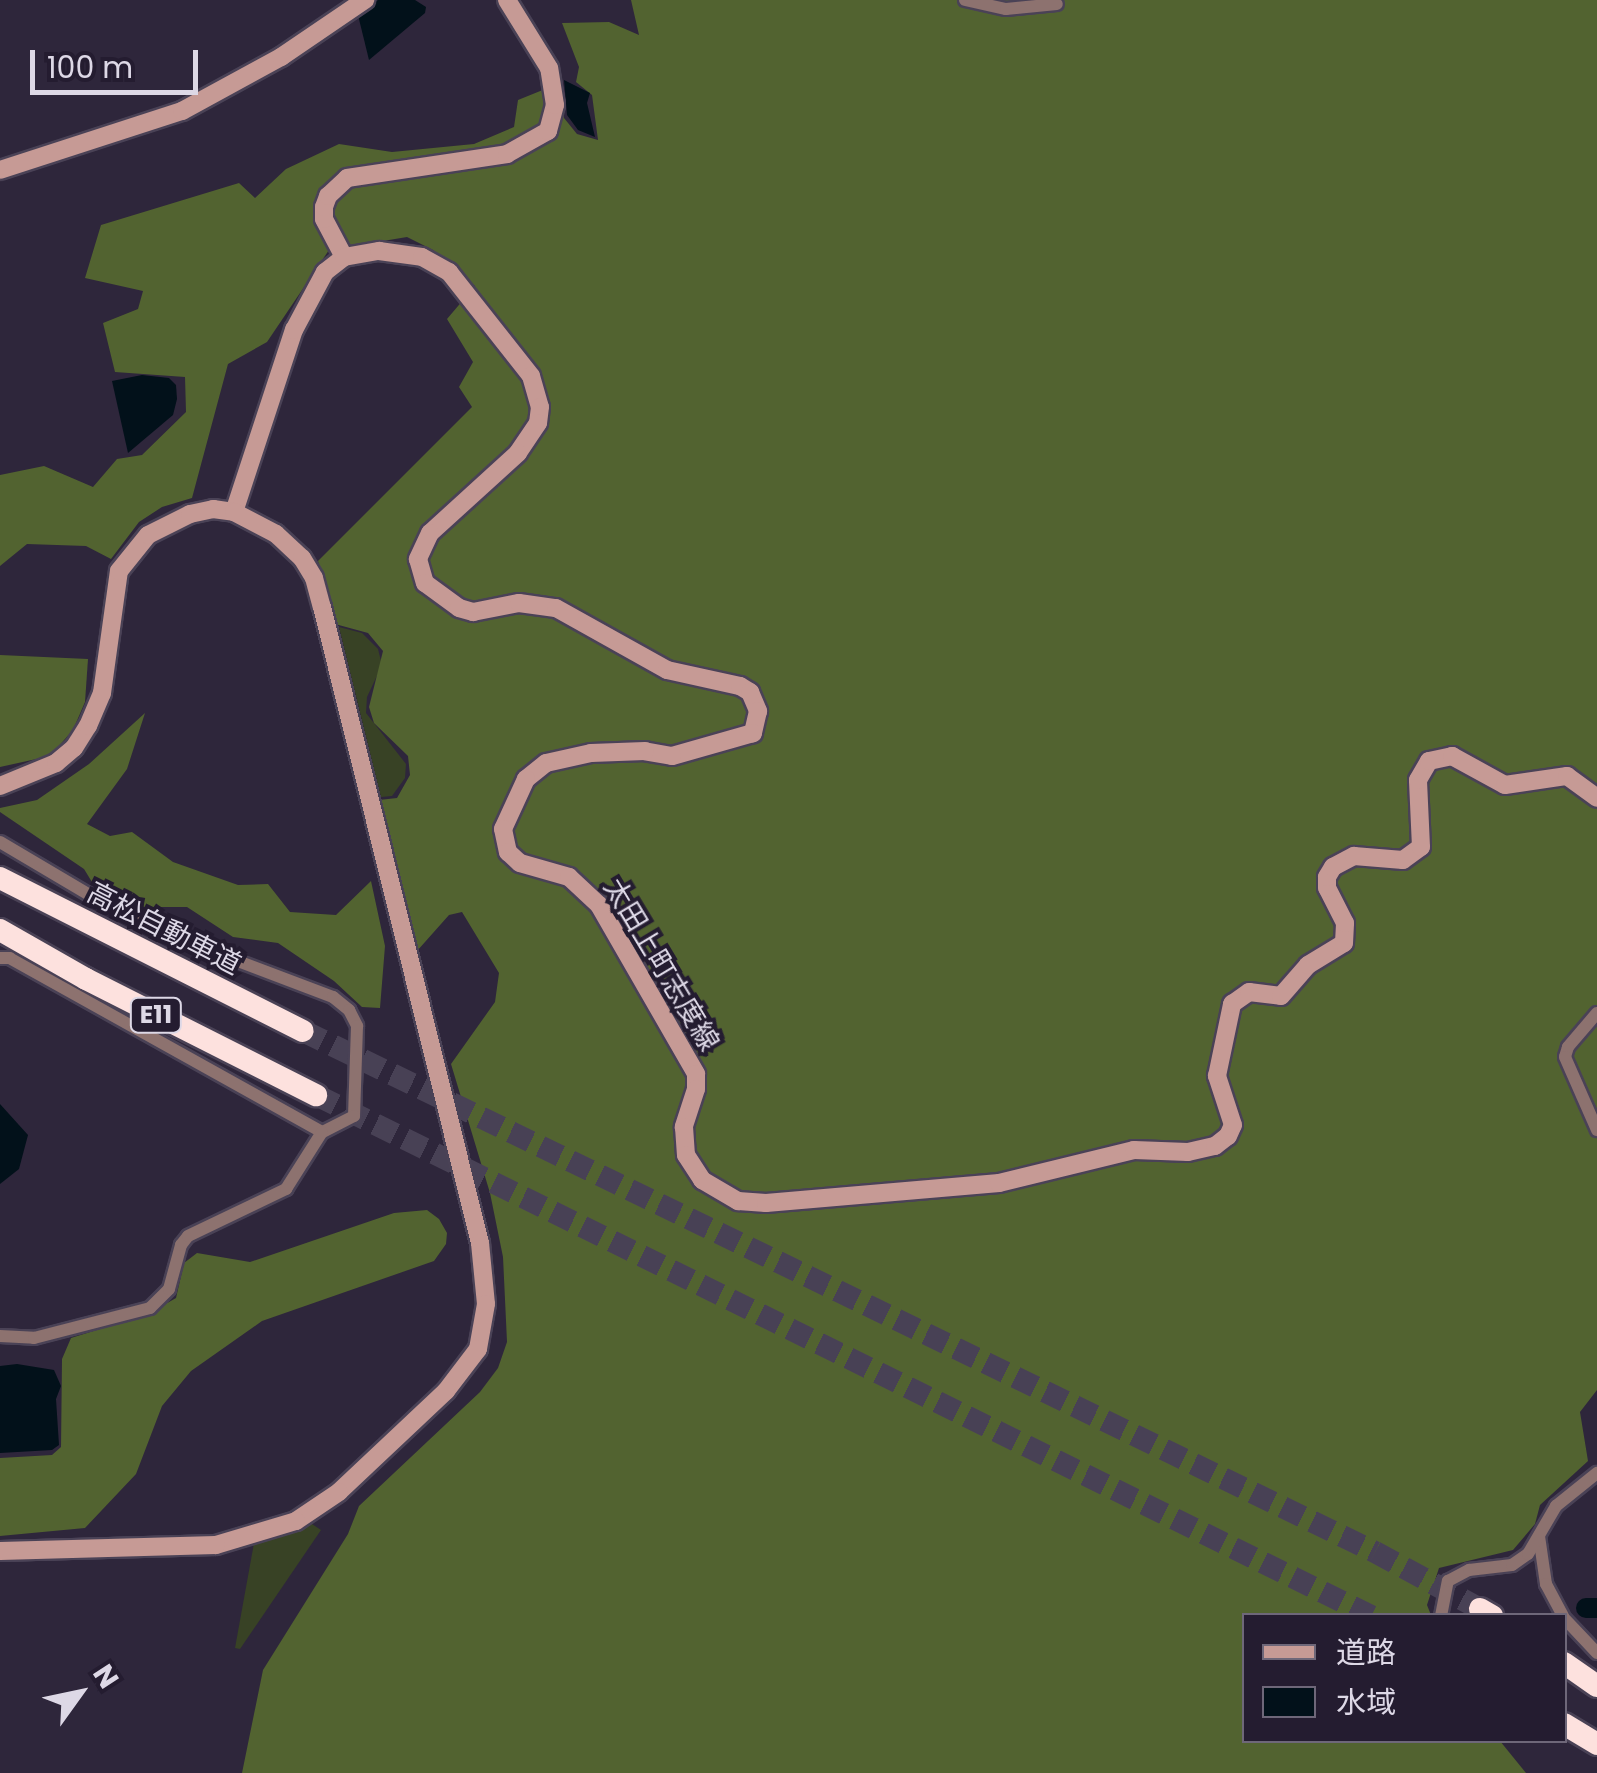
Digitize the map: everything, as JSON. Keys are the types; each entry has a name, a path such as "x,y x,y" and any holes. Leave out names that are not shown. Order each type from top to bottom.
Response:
{"highway":[{"name":"高松自動車道","path":"0,878 303,1031"},
{"name":"E11","path":"0,930 86,979 316,1094"},
{"path":"1567,1665 1597,1686"},
{"path":"1567,1726 1597,1744"}],"main road":[{"path":"0,170 182,111 280,58 366,0"},
{"path":"234,512 303,308 325,272 344,257 324,218 324,207 336,186 347,178 507,154 548,131 555,105 549,68 507,0"},
{"name":"太田上町志度線","path":"344,257 379,251 438,264 499,332 537,391 538,424 518,453 452,508 422,546 419,572 425,584 459,608 473,612 518,603 556,608 667,670 750,692 758,711 753,732 672,756 645,751 591,753 546,763 526,779 503,829 508,852 520,863 569,877 600,905 696,1074 683,1141 693,1168 719,1193 766,1204 999,1183 1134,1150 1188,1152 1215,1146 1228,1136 1233,1125 1216,1076 1232,1004 1249,992 1282,996 1308,965 1344,943 1345,923 1327,888 1327,877 1333,867 1354,856 1394,861 1413,856 1424,835 1418,780 1429,761 1452,756 1505,785 1566,776 1597,798"},
{"path":"0,786 56,763 74,748 88,726 102,693 119,571 148,535 190,514 213,509 234,512 276,534 302,558 314,578 480,1243 486,1322 474,1356 446,1391 338,1492 288,1525 216,1545 0,1552"}],"street":[{"path":"965,0 1006,9 1057,4"},
{"path":"0,842 93,898 177,938 332,996 350,1010 358,1026 354,1116 322,1132 286,1189 188,1236 181,1246 169,1289 150,1308 34,1338 0,1336"},
{"path":"0,958 10,958 322,1132"},
{"path":"1597,1013 1568,1046 1565,1057 1597,1130"},
{"path":"1442,1613 1448,1581 1468,1570 1512,1566 1539,1536 1556,1506 1597,1473"},
{"path":"1539,1536 1546,1584 1562,1613"},
{"path":"1567,1620 1597,1653"}],"green space":[{"path":"631,0 1597,0 1597,1390 1580,1412 1588,1461 1540,1505 1535,1524 1513,1550 1439,1568 1427,1605 1430,1613 1242,1613 1242,1743 1502,1743 1526,1773 242,1773 263,1670 348,1534 359,1506 480,1392 498,1368 507,1342 503,1257 490,1193 451,1064 495,1002 499,973 462,912 449,915 417,951 379,800 397,798 410,775 408,756 374,723 369,707 383,651 368,633 335,624 318,561 472,407 459,387 473,362 447,319 475,286 433,250 407,237 329,250 267,342 228,364 192,498 162,507 139,522 111,559 86,546 27,544 0,566 0,475 44,466 93,487 117,459 142,455 186,412 185,377 115,372 103,323 138,309 143,291 85,278 101,225 239,183 255,198 286,169 339,144 392,152 474,144 514,127 518,100 560,83 564,118 577,134 598,140 592,95 576,82 579,67 562,23 609,22 639,35"},
{"path":"339,627 362,633 378,649 382,665 367,697 366,713 406,764 405,778 392,796 381,797"},
{"path":"0,655 88,659 85,702 73,730 50,756 0,767"},
{"path":"145,713 127,769 87,824 110,836 132,832 173,862 238,885 268,884 290,912 336,915 371,881 385,946 380,1008 362,1007 334,981 278,943 233,937 187,907 143,907 95,887 84,869 0,812 0,808 37,800 89,764"},
{"path":"427,1210 439,1219 447,1233 446,1244 434,1261 262,1321 191,1371 162,1406 136,1474 85,1528 0,1536 0,1458 52,1455 61,1447 62,1359 71,1338 148,1314 176,1298 184,1263 197,1253 250,1262 394,1213"},
{"path":"306,1520 321,1530 240,1649 235,1648 254,1543"}],"water":[{"path":"378,0 415,0 426,7 425,13 369,60 358,15"},
{"path":"564,80 590,93 587,103 595,137 578,130 567,115"},
{"path":"142,375 169,378 176,385 177,399 173,415 128,453 112,381"},
{"path":"0,1104 28,1135 19,1169 0,1184"},
{"path":"17,1364 54,1370 61,1386 56,1399 59,1445 52,1450 0,1453 0,1366"}],"waterway":[{"path":"1586,1608 1597,1608"}],"tunnel":[{"path":"303,1031 1375,1552 1480,1609"},
{"path":"316,1095 1365,1613"}]}
